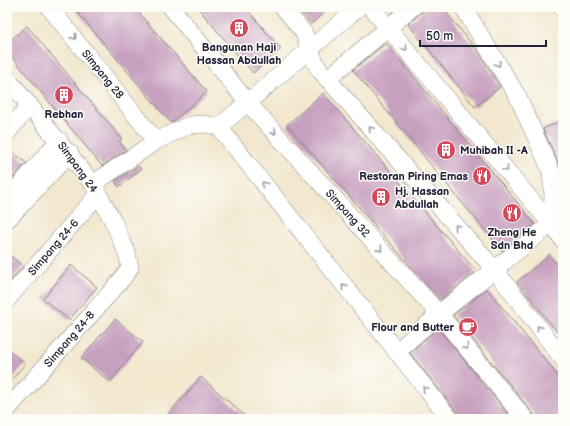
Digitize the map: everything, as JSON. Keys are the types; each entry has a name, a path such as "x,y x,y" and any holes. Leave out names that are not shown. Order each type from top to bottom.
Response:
{"street":[{"name":"Simpang 28","path":"49,7 156,141"},
{"name":"Simpang 32","path":"171,7 248,102 439,314 525,419"},
{"path":"283,7 304,33 309,49 318,68 495,270 563,359"},
{"path":"359,7 219,127 450,419"},
{"path":"371,7 563,240"},
{"path":"327,79 413,7"},
{"path":"396,352 439,314 551,224 554,196 551,171 518,97 463,7"},
{"name":"Simpang 24","path":"7,78 70,153 96,189 113,221 127,253 130,268"},
{"path":"7,133 30,105"},
{"name":"Simpang 24-6","path":"7,300 96,189 156,141 189,125 204,124 219,127"},
{"path":"7,200 59,140"},
{"path":"7,220 70,153"},
{"name":"Simpang 24-8","path":"7,410 123,278 130,268"}],"building":[{"path":"73,7 134,7 207,92 171,123"},
{"name":"Bangunan Haji Hassan Abdullah","path":"197,7 245,7 281,49 253,73"},
{"path":"297,7 330,7 311,24"},
{"path":"428,7 442,7 479,53 500,87 475,107 408,24"},
{"name":"Rebhan","path":"27,26 122,139 119,141 126,150 102,166 7,51 7,43"},
{"name":"Muhibah II -A","path":"386,43 535,224 502,251 353,70"},
{"name":"Hj. Hassan Abdullah","path":"323,93 475,270 473,272 474,273 440,300 287,125"},
{"path":"563,120 563,173 543,129"},
{"path":"7,147 26,163 7,185"},
{"path":"138,166 141,169 119,187 115,181"},
{"path":"7,253 23,266 7,285"},
{"path":"549,255 563,271 563,339 517,282"},
{"path":"71,265 97,287 69,320 43,299"},
{"path":"487,289 563,382 563,419 535,419 533,413 453,315"},
{"path":"115,319 143,342 110,382 81,358"},
{"path":"438,328 512,419 460,419 458,413 410,353"},
{"path":"7,348 25,364 7,385"},
{"path":"201,377 248,419 164,419"}],"place":[{"name":"Bangunan Haji Hassan Abdullah","path":"239,28"},
{"name":"Rebhan","path":"64,95"},
{"name":"Muhibah II -A","path":"446,150"},
{"name":"Restoran Piring Emas","path":"482,176"},
{"name":"Hj. Hassan Abdullah","path":"381,197"},
{"name":"Zheng He Sdn Bhd","path":"512,213"},
{"name":"Flour and Butter","path":"468,327"}]}
